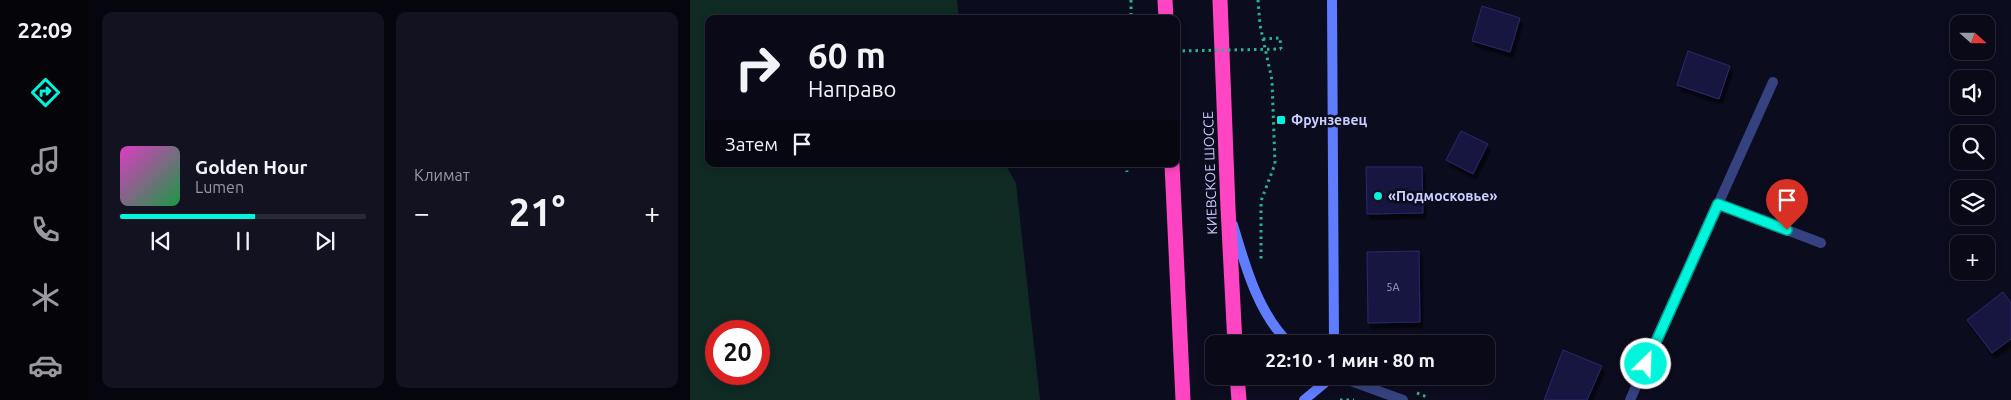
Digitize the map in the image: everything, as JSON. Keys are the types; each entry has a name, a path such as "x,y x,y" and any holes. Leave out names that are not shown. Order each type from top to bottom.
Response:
{"highway":[{"path":"1165,0 1166,15"},
{"name":"КИЕВСКОЕ ШОССЕ","path":"1220,0 1228,208 1235,335"},
{"path":"1172,167 1183,400"},
{"path":"1238,385 1239,400"}],"street":[{"path":"1332,0 1334,335"},
{"path":"1630,400 1773,82"},
{"path":"1718,204 1821,243"},
{"path":"1228,208 1262,308 1282,335"},
{"path":"1332,335 1334,330"},
{"path":"1304,400 1322,385"},
{"path":"1362,385 1403,400"}],"path":[{"path":"1131,0 1132,15"},
{"path":"1258,0 1263,39 1272,80 1276,164 1261,201 1261,265"},
{"path":"1180,51 1280,48 1280,38 1263,39"},
{"path":"1126,167 1127,172"},
{"path":"1298,334 1309,340 1314,340 1322,334"},
{"path":"1340,400 1354,400"}],"green space":[{"path":"690,0 957,0 959,15 705,15 705,167 1007,167 1016,183 1040,400 690,400"}],"building":[{"path":"1482,6 1520,18 1510,52 1472,41"},
{"path":"1688,51 1730,66 1719,99 1677,85"},
{"path":"1461,131 1488,144 1473,174 1446,160"},
{"path":"1366,167 1422,167 1423,213 1367,214"},
{"path":"1419,251 1420,322 1368,323 1367,252"},
{"path":"2003,292 2011,303 2011,339 1992,353 1967,320"},
{"path":"1563,350 1602,366 1587,400 1544,400"}],"place":[{"name":"Фрунзевец","path":"1281,120"},
{"name":"«Подмосковье»","path":"1378,196"}],"route":[{"path":"1646,364 1718,204 1787,230"}]}
